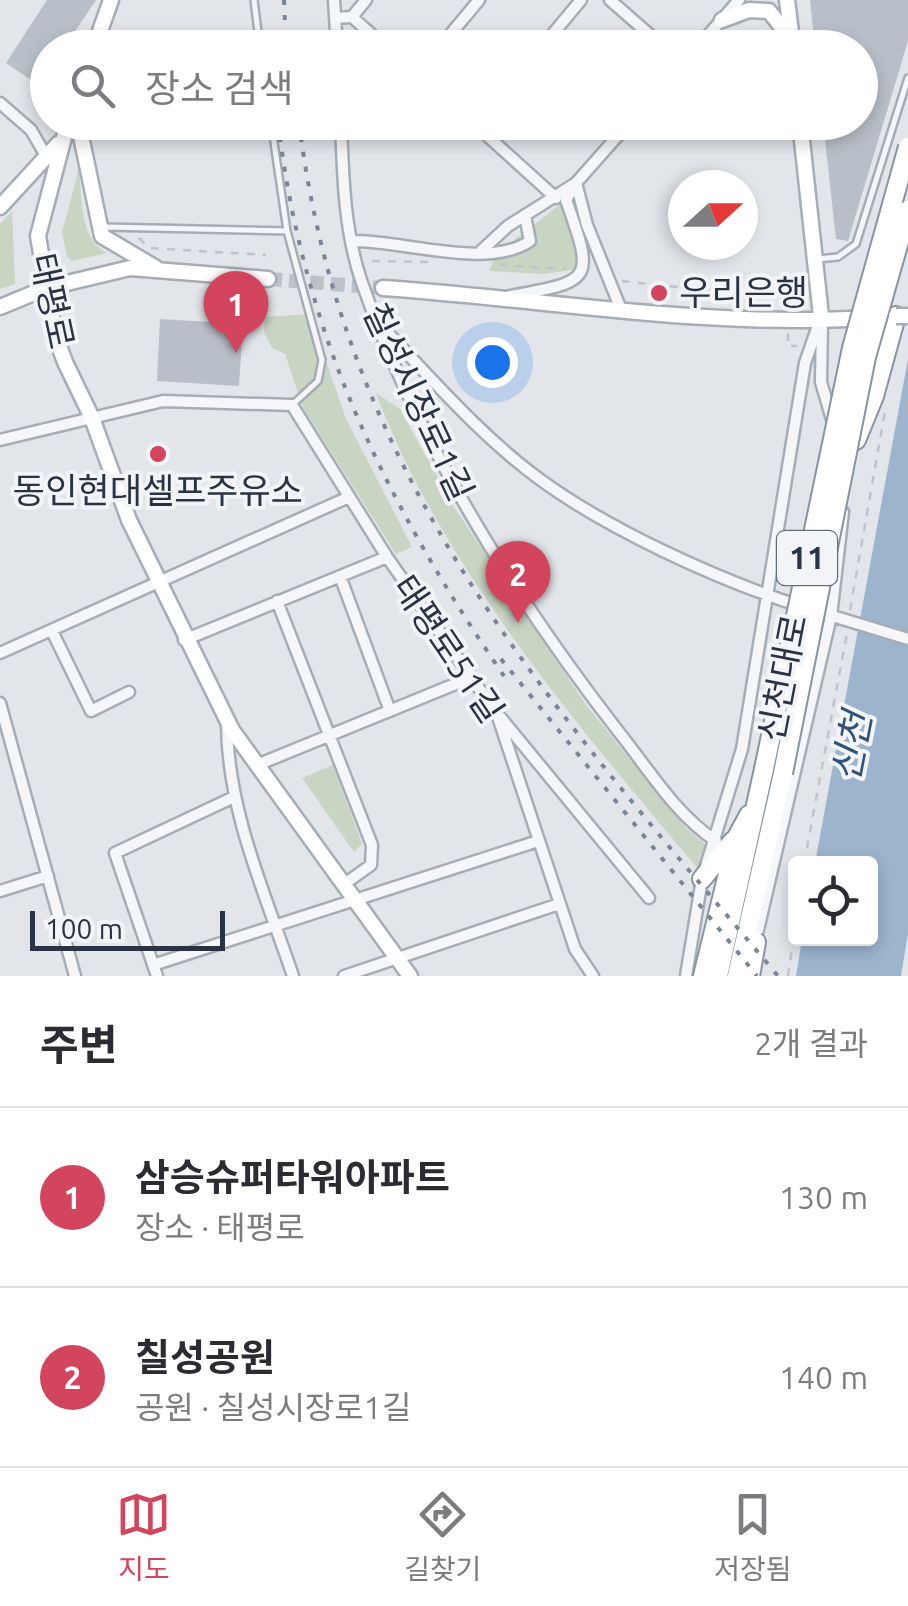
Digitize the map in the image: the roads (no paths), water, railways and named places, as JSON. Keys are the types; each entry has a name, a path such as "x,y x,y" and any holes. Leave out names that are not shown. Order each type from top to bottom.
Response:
{"highway":[{"name":"신천대로","path":"737,976 772,822 773,771 852,348 908,147"},
{"name":"신천대로","path":"718,976 757,802 773,771 866,357 908,210"},
{"path":"848,470 902,316"},
{"path":"702,878 736,837 757,802"},
{"path":"750,976 772,822"},
{"path":"703,976 736,837"}],"main road":[{"path":"100,30 110,0"},
{"path":"787,0 790,30"},
{"path":"722,20 750,10 769,11 782,30"},
{"path":"0,207 62,140"},
{"name":"태평로","path":"62,140 38,236 46,288 55,335 92,418 129,520 227,722 410,976"},
{"path":"82,140 102,236 161,271"},
{"path":"802,140 822,316"},
{"path":"0,307 46,288 130,268 268,279"},
{"path":"383,288 509,296 623,313 760,320 902,316"}],"street":[{"path":"334,0 336,30"},
{"path":"335,18 352,16 366,0"},
{"path":"455,30 480,0"},
{"path":"556,30 581,0"},
{"path":"610,0 644,30"},
{"path":"713,30 740,0"},
{"path":"352,16 367,30"},
{"path":"0,103 30,128"},
{"path":"37,140 46,156"},
{"name":"칠성시장로1길","path":"342,140 345,208 360,278 428,439 483,534 594,700 691,824 716,841"},
{"path":"493,140 556,198"},
{"path":"509,296 571,285 580,276 584,251 566,200 614,140"},
{"path":"481,252 525,216 576,183"},
{"path":"576,183 587,225 623,313"},
{"path":"352,241 387,240 428,250 514,252 530,241 525,216"},
{"path":"758,930 832,616 848,470 821,382 822,316"},
{"path":"686,976 702,878 742,749 804,363 822,316"},
{"path":"379,324 449,398 536,477 600,518 768,596 908,639"},
{"path":"0,440 164,401 292,405"},
{"name":"태평로51길","path":"292,405 387,557 497,714 575,950 592,976"},
{"path":"0,654 348,497"},
{"path":"184,640 387,557"},
{"path":"340,576 390,711"},
{"path":"277,601 372,844 371,864 343,885"},
{"path":"52,631 91,711 128,692"},
{"path":"256,765 470,678"},
{"path":"0,703 75,976"},
{"path":"497,714 649,898"},
{"path":"227,722 227,764 234,797 293,976"},
{"path":"234,797 114,854 155,971 222,943 538,840"},
{"path":"0,890 48,876"},
{"path":"344,976 560,904"}],"lane":[{"path":"254,0 258,30"},
{"path":"815,259 838,257 856,244 908,78"},
{"path":"274,140 287,231 322,360 318,381 292,405"},
{"path":"100,226 131,230 287,231"}],"water":[{"name":"신천","path":"908,359 908,933 901,976 796,976 801,946 878,946 878,856 816,856"}],"tunnel":[{"path":"268,279 383,288"}],"railway":[{"path":"284,0 285,30"},
{"path":"281,140 307,274 356,413 422,546 504,676"},
{"path":"302,140 323,251 361,370 411,481 471,585 540,684 615,781 778,976"},
{"path":"501,659 757,976"}],"place":[{"name":"우리은행","path":"659,293"},
{"name":"삼승슈퍼타워아파트","path":"236,353"},
{"name":"동인현대셀프주유소","path":"158,454"},
{"name":"칠성공원","path":"518,623"}]}
